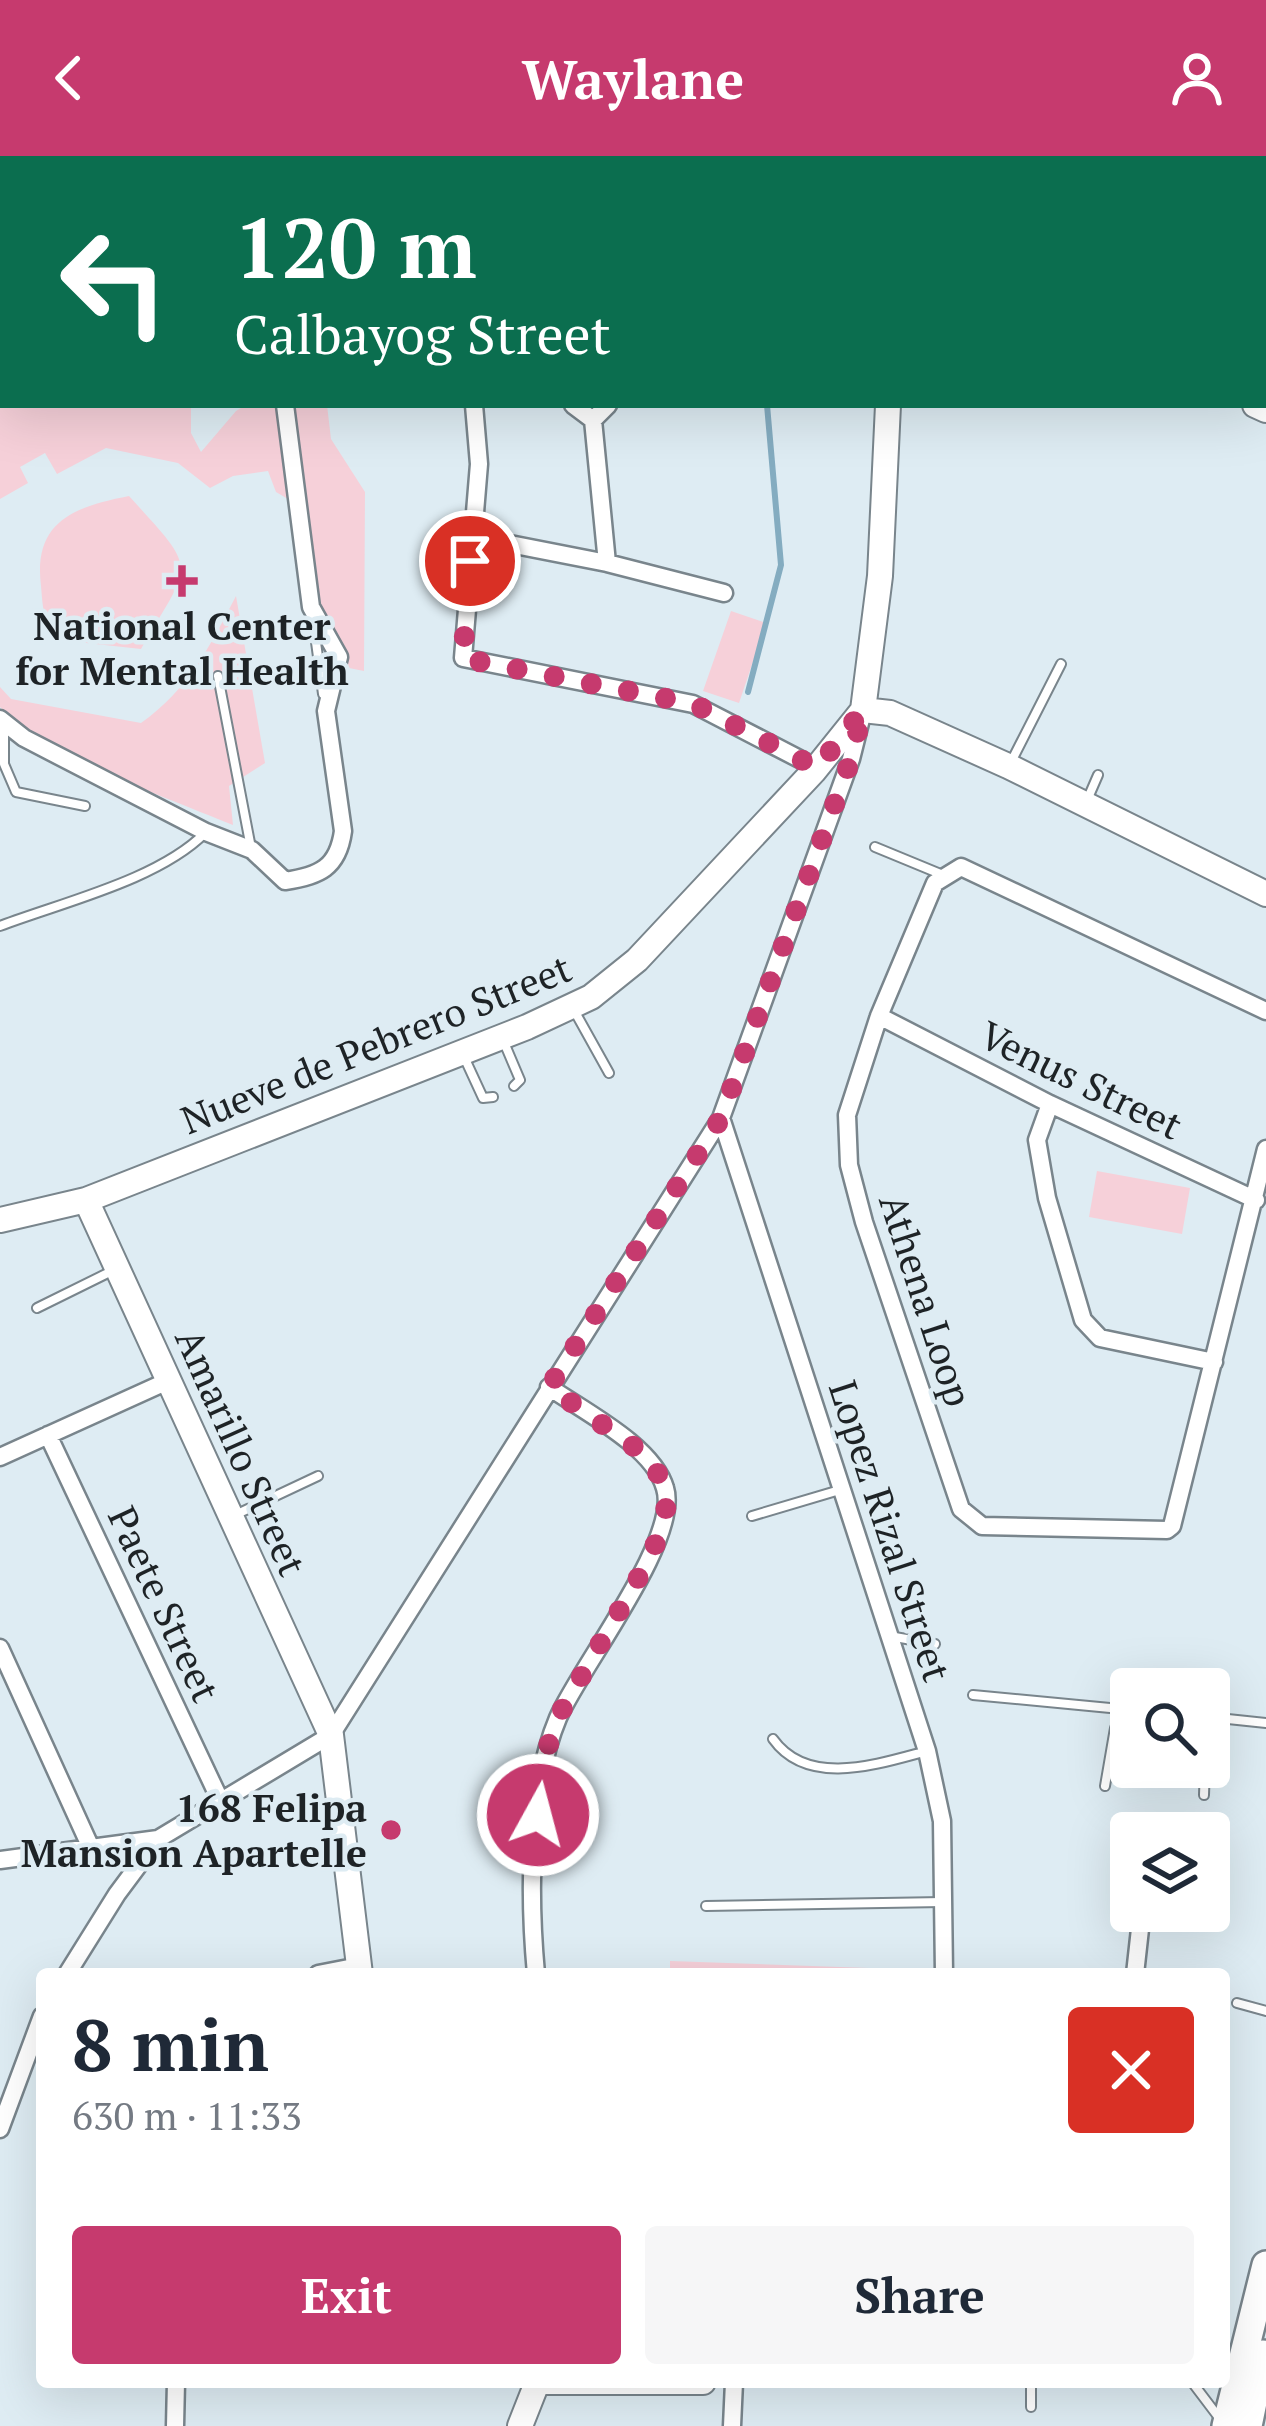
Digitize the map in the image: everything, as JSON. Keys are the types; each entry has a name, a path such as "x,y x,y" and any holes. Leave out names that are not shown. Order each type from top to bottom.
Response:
{"main road":[{"path":"1226,2426 1232,2378 1266,2265"},
{"path":"1248,2426 1266,2338"}],"street":[{"path":"2,721 24,738 206,832 252,850 286,881 316,877 332,865 343,831 326,711 339,657 311,607 285,408"},
{"path":"474,408 479,464 464,658 694,704 817,768"},
{"path":"577,408 592,420 607,563"},
{"path":"592,420 605,408"},
{"path":"71,1968 158,1839 331,1735 721,1118 851,759 863,710 880,576 888,408"},
{"path":"474,537 607,563 724,593"},
{"path":"863,710 890,713 1008,766 1266,894"},
{"name":"Nueve de Pebrero Street","path":"0,1220 86,1200 591,997 637,960 817,768 863,710"},
{"path":"943,875 961,867 1266,1011"},
{"name":"Athena Loop","path":"943,875 935,883 880,1016 848,1115 849,1165 961,1509 970,1519 982,1526 1167,1530 1172,1526 1266,1149"},
{"name":"Venus Street","path":"880,1016 1050,1104 1256,1200"},
{"path":"1050,1104 1037,1140 1047,1198 1083,1321 1100,1338 1214,1362"},
{"name":"Lopez Rizal Street","path":"721,1118 927,1751 942,1821 944,1968"},
{"name":"Amarillo Street","path":"86,1200 331,1735 360,1968"},
{"path":"0,1457 170,1380"},
{"path":"536,1968 533,1885 544,1758 559,1715 651,1556 668,1494 650,1458 549,1387"},
{"name":"Paete Street","path":"48,1435 220,1800"},
{"path":"0,1648 91,1848"},
{"path":"0,1860 158,1839"},
{"path":"1136,1968 1140,1932"},
{"path":"0,2129 36,2032"},
{"path":"175,2426 176,2388"},
{"path":"520,2426 534,2388"},
{"path":"732,2426 734,2388"}],"lane":[{"path":"1008,766 1061,664"},
{"path":"218,676 252,850"},
{"path":"2,721 4,764 16,792 86,806"},
{"path":"1085,805 1098,775"},
{"path":"0,926 152,868 189,849 206,832"},
{"path":"875,847 943,875"},
{"path":"572,1006 608,1073"},
{"path":"501,1036 520,1080 514,1086"},
{"path":"462,1052 483,1098 493,1097"},
{"path":"37,1308 117,1269"},
{"path":"231,1517 318,1476"},
{"path":"752,1516 842,1489"},
{"path":"888,1636 935,1644"},
{"path":"974,1694 1110,1707"},
{"path":"1230,1719 1266,1723"},
{"path":"773,1739 788,1757 822,1767 856,1767 927,1751"},
{"path":"1105,1786 1110,1757"},
{"path":"1204,1788 1204,1795"},
{"path":"706,1906 944,1902"},
{"path":"1238,2003 1266,2011"},
{"path":"1031,2388 1031,2408"},
{"path":"1197,2388 1226,2426"}],"shaded area":[{"path":"0,408 191,408 191,433 201,452 241,408 327,408 331,439 365,492 364,671 349,668 316,606 288,499 276,492 268,471 233,476 210,488 178,463 106,448 57,474 45,453 20,467 28,483 0,499"},
{"path":"129,496 177,555 181,568 171,599 141,649 59,640 43,608 40,564 44,546 51,532 74,512"},
{"path":"236,596 265,763 229,786 233,825 78,759 0,707 0,687 11,699 141,723 185,681"},
{"path":"731,611 766,623 739,703 703,691"},
{"path":"1097,1171 1190,1188 1182,1234 1089,1217"},
{"path":"670,1961 868,1968 670,1968"}],"waterway":[{"path":"748,692 781,565 767,408"}],"place":[{"name":"National Center for Mental Health","path":"182,581"},
{"name":"168 Felipa Mansion Apartelle","path":"391,1830"}],"route":[{"path":"470,561 466,659 694,704 817,768 863,710 851,759 721,1118 549,1387 650,1458 668,1494 651,1556 559,1715 544,1758 538,1815"}]}
